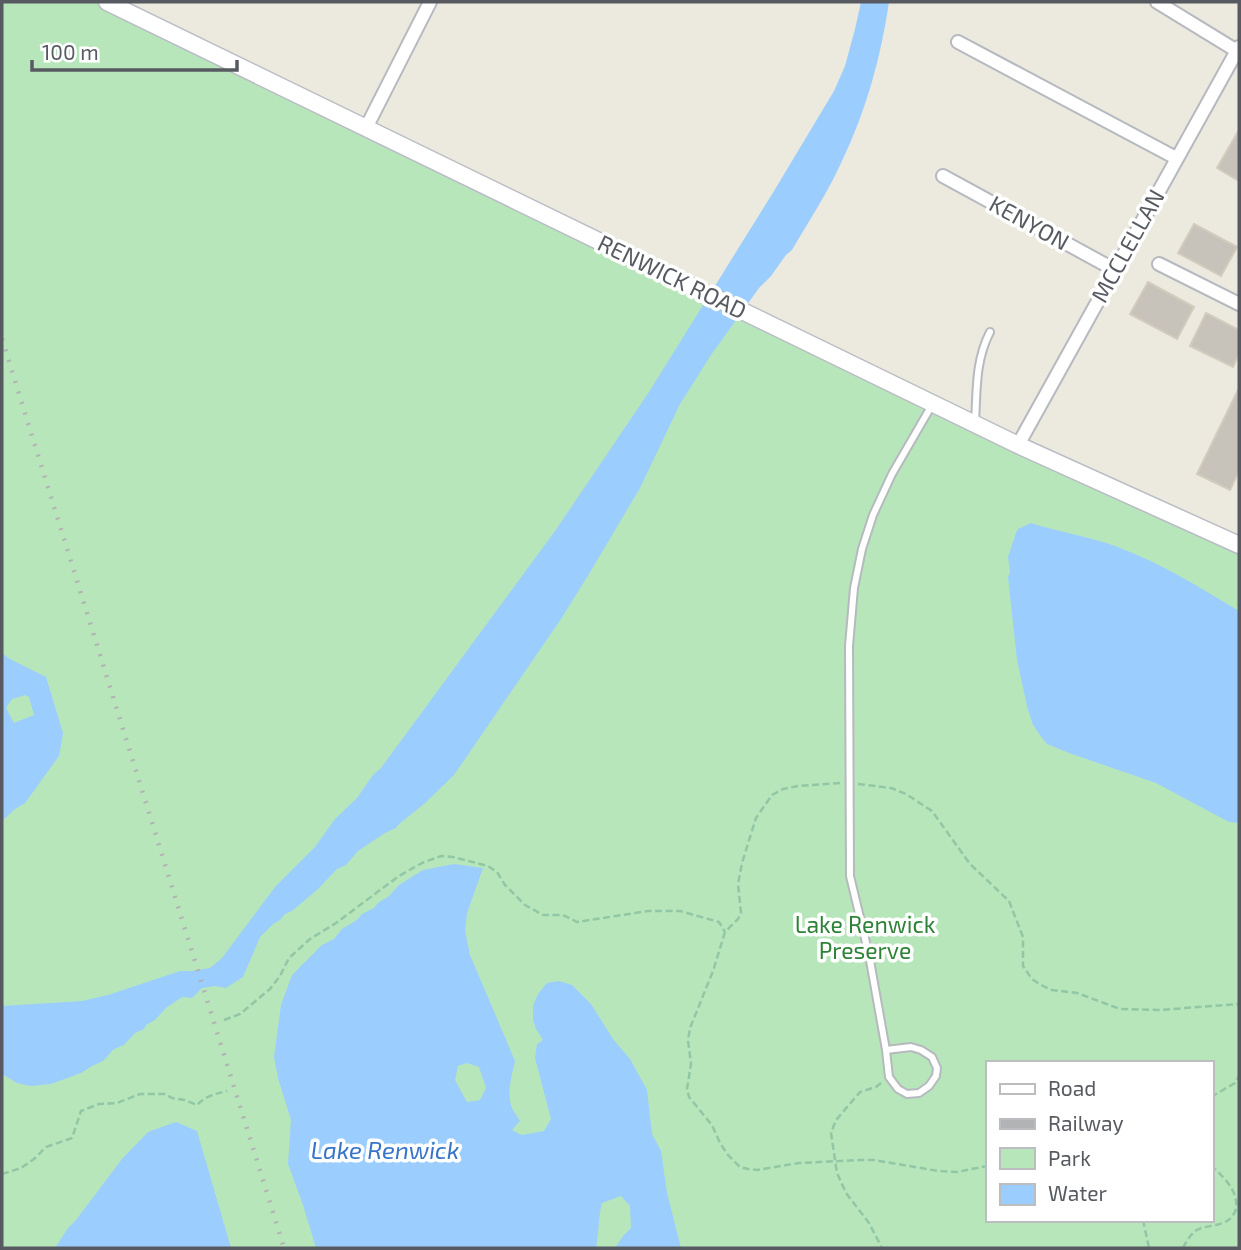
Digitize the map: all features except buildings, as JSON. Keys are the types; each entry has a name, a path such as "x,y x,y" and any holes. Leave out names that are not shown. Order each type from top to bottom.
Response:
{"street":[{"name":"RENWICK ROAD","path":"107,2 1018,445 1239,545"},
{"path":"366,128 430,2"},
{"path":"1157,2 1238,49"},
{"path":"958,42 1176,158"},
{"name":"MCCLELLAN","path":"1018,445 1238,49"},
{"name":"KENYON","path":"943,176 1115,270"},
{"path":"1159,264 1239,304"}],"lane":[{"path":"975,424 979,363 990,332"},
{"path":"886,1051 911,1047 921,1050 932,1058 937,1068 936,1076 929,1086 919,1093 907,1094 898,1089 890,1077 869,955 850,876 849,646 854,587 873,515 892,474 933,404"}],"path":[{"path":"986,1166 957,1172 938,1171 874,1160 799,1163 757,1170 740,1167 720,1143 712,1125 689,1097 687,1089 691,1064 688,1040 690,1028 725,932 741,913 738,884 742,863 756,818 772,795 798,786 849,783 891,788 906,794 932,811 970,864 1009,901 1023,937 1023,966 1032,979 1052,990 1077,993 1120,1009 1159,1010 1239,1004"},
{"path":"224,1020 240,1014 270,989 289,958 310,939 399,876 441,856 488,866 497,872 524,905 543,915 563,915 577,922 648,911 680,911 719,922 725,932"},
{"path":"1213,1096 1235,1083 1239,1076"},
{"path":"882,1248 869,1223 846,1193 837,1173 831,1133 836,1121 860,1092 876,1087 890,1077"},
{"path":"2,1174 21,1168 46,1147 72,1138 81,1111 99,1104 117,1103 140,1094 165,1094 197,1105 213,1094 227,1091"},
{"path":"1183,1248 1196,1230 1230,1220 1234,1212 1236,1197 1233,1188 1213,1166"},
{"path":"1143,1222 1149,1248"}],"green space":[{"name":"Lake Renwick Preserve","path":"2,2 109,2 1239,553 1239,1248 2,1248"}],"water":[{"path":"861,2 889,2 882,43 865,103 851,142 831,184 792,250 759,288 711,355 680,404 640,488 589,574 454,775 396,828 358,851 346,865 337,869 318,889 273,924 260,937 243,977 226,988 202,988 192,998 182,997 144,1029 135,1033 124,1045 114,1049 103,1061 81,1073 51,1084 31,1086 17,1083 2,1074 2,1006 82,1001 180,971 210,968 222,958 275,887 315,847 335,819 357,798 555,531 649,392 834,91 845,66"},
{"path":"1031,523 1131,552 1239,611 1239,823 1229,822 1156,783 1069,753 1047,744 1042,738 1033,725 1017,660 1008,577 1008,557 1016,533 1018,529"},
{"path":"2,653 46,677 63,733 59,756 25,803 2,821","holes":["25,695 29,697 34,715 14,723 6,708 12,699"]},
{"name":"Lake Renwick","path":"454,864 483,868 467,913 465,931 470,955 515,1061 510,1083 510,1100 520,1121 512,1130 522,1135 544,1131 551,1119 535,1058 537,1044 543,1040 533,1020 533,1006 547,983 559,981 572,985 591,1004 613,1039 630,1059 647,1090 652,1134 661,1151 667,1193 681,1248 615,1248 631,1228 630,1206 621,1196 602,1203 596,1248 316,1248 288,1164 291,1120 274,1057 281,1005 292,975 322,945 334,939 342,929 423,870","holes":["467,1063 479,1067 486,1088 480,1100 467,1102 455,1080 458,1066"]},
{"path":"176,1122 197,1131 231,1248 55,1248 122,1159 148,1132"}],"railway":[{"path":"2,339 284,1248"}]}
